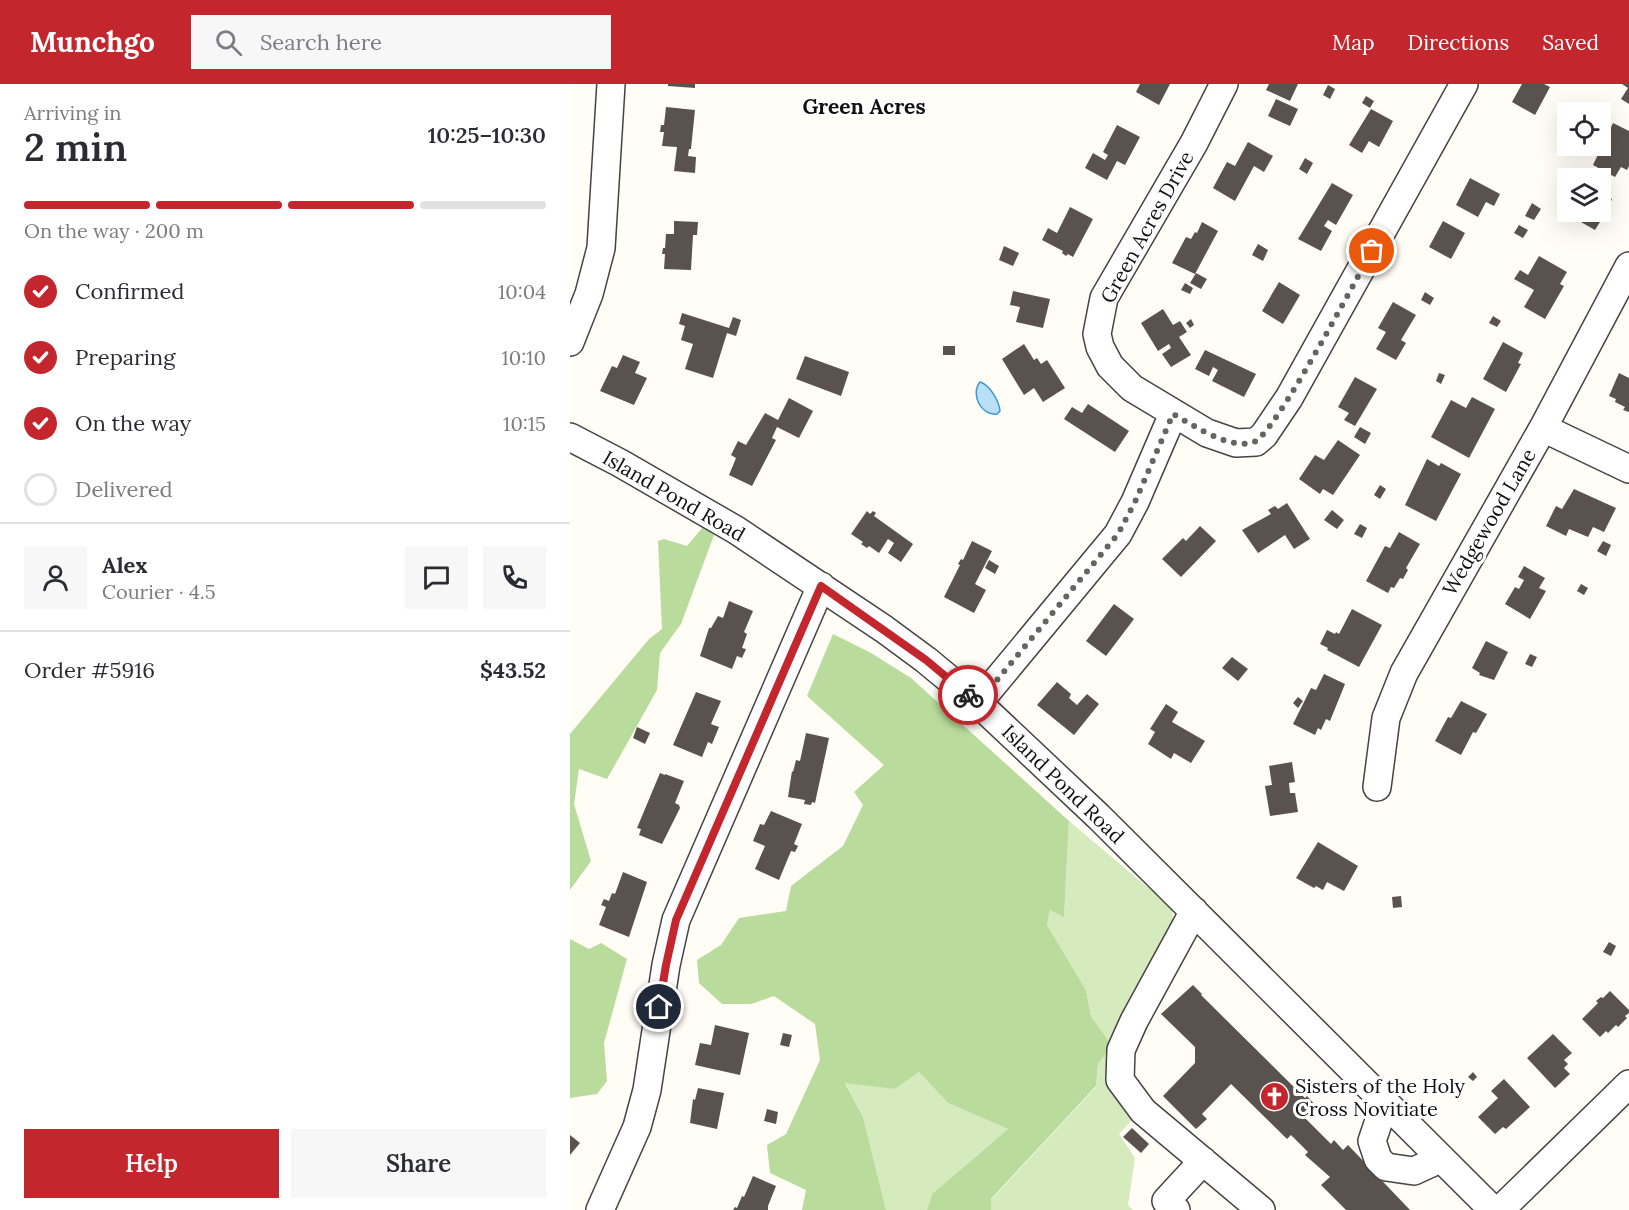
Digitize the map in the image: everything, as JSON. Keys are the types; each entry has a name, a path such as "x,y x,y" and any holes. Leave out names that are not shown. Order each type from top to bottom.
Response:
{"street":[{"path":"570,342 590,294 601,248 611,84"},
{"name":"Green Acres Drive","path":"1224,84 1194,143 1104,298 1097,334 1100,347 1110,366 1132,388 1207,433 1236,443 1256,442 1264,435 1289,398 1464,84"},
{"name":"Wedgewood Lane","path":"1377,787 1386,718 1404,673 1543,428 1629,266"},
{"path":"978,703 1118,534 1135,502 1173,414"},
{"path":"1543,428 1629,469"},
{"name":"Island Pond Road","path":"570,437 680,496 736,530 926,660 978,703 1099,817 1493,1210"},
{"path":"600,1210 638,1126 647,1090 666,965 676,920 821,586"},
{"path":"1194,911 1134,1021 1121,1050 1120,1080 1143,1111 1261,1210"},
{"path":"1500,1210 1629,1084"},
{"path":"1385,1103 1372,1141 1378,1159 1386,1167 1414,1172 1440,1159"},
{"path":"1176,1210 1166,1201 1203,1161"}],"green space":[{"path":"703,527 714,535 681,624 660,653 657,690 607,779 579,769 574,804 591,861 570,890 570,734 649,639 662,629 658,541 664,539 687,546"},
{"path":"833,634 871,653 911,678 1069,821 1064,917 1050,910 1047,925 1086,990 1091,1016 1112,1046 1098,1064 1096,1086 991,1199 991,1210 927,1210 932,1194 1008,1129 948,1103 919,1072 895,1089 845,1083 863,1117 886,1210 802,1210 806,1190 770,1173 767,1145 786,1134 820,1060 815,1024 774,996 751,1004 722,1004 699,983 697,960 721,945 739,918 786,911 791,886 843,846 863,805 854,792 884,765 807,696"},
{"path":"1069,821 1172,908 1173,921 1112,1046 1091,1016 1086,990 1047,925 1050,910 1064,916"},
{"path":"570,939 589,949 601,943 627,959 604,1043 607,1081 597,1094 570,1098"},
{"path":"1106,1054 1111,1094 1134,1118 1119,1134 1135,1158 1128,1205 1133,1210 991,1210 991,1200 1096,1087 1098,1064"},
{"path":"919,1072 948,1103 1008,1129 932,1194 927,1210 886,1210 863,1117 845,1082 895,1089"}],"water":[{"path":"980,382 987,386 996,398 1000,411 997,414 986,412 979,403 976,392"}],"building":[{"path":"668,84 695,84 695,88 668,86"},
{"path":"1140,84 1170,84 1159,105 1136,92"},
{"path":"1269,84 1298,84 1290,101 1266,90"},
{"path":"1522,84 1544,84 1550,87 1535,115 1512,102"},
{"path":"1622,84 1629,84 1629,104 1621,99 1628,88"},
{"path":"1328,85 1335,89 1330,99 1323,95"},
{"path":"1366,96 1374,101 1370,108 1362,103"},
{"path":"1276,99 1298,109 1290,126 1268,116"},
{"path":"666,107 695,110 691,149 689,149 688,156 696,157 695,173 674,171 677,147 662,146 664,132 660,132 661,125 664,125"},
{"path":"1371,109 1393,121 1379,147 1369,141 1362,153 1349,145"},
{"path":"1613,123 1629,131 1629,166 1627,170 1621,167 1615,177 1611,175 1611,168 1598,168 1593,165 1597,156 1611,156"},
{"path":"1117,125 1140,137 1125,165 1117,161 1107,180 1085,168 1093,153 1105,160 1108,155 1103,152"},
{"path":"1248,142 1273,156 1264,172 1254,166 1235,201 1213,188 1227,162 1235,166"},
{"path":"1305,158 1313,163 1307,174 1299,169"},
{"path":"1470,178 1500,194 1494,206 1486,202 1478,217 1456,205"},
{"path":"1332,183 1353,195 1336,225 1328,220 1324,226 1332,231 1321,251 1298,239"},
{"path":"1532,203 1541,209 1534,220 1525,216"},
{"path":"1070,207 1093,219 1073,257 1068,254 1066,256 1062,253 1063,251 1042,240 1048,228 1057,233"},
{"path":"674,221 698,222 697,235 693,235 691,270 664,269 663,248 665,248 666,234 674,234"},
{"path":"1443,221 1465,233 1451,259 1429,247"},
{"path":"1202,222 1218,231 1195,274 1172,263 1186,237 1191,239"},
{"path":"1581,222 1600,222 1595,230"},
{"path":"1519,225 1528,230 1523,238 1514,233"},
{"path":"1258,244 1268,250 1263,261 1252,255"},
{"path":"1004,246 1019,253 1013,266 999,260"},
{"path":"1539,256 1567,272 1560,284 1564,286 1545,319 1524,307 1534,290 1514,279 1520,270 1528,275"},
{"path":"1196,273 1207,279 1201,289 1190,283"},
{"path":"1279,282 1300,295 1283,324 1262,311"},
{"path":"1185,283 1193,288 1190,294 1181,290"},
{"path":"1013,291 1050,299 1043,328 1016,322 1020,307 1010,305"},
{"path":"1425,292 1434,298 1430,305 1421,300"},
{"path":"1393,302 1416,315 1401,340 1406,343 1396,360 1376,349 1386,332 1378,328"},
{"path":"1163,309 1173,325 1180,321 1187,332 1179,337 1191,355 1171,367 1162,354 1171,348 1169,344 1158,351 1141,323"},
{"path":"682,313 729,328 733,317 741,320 736,336 727,333 713,378 685,369 693,344 681,340 685,326 679,324"},
{"path":"1493,316 1501,321 1497,327 1489,323"},
{"path":"1191,319 1194,325 1190,328 1186,323"},
{"path":"1503,342 1523,353 1518,363 1521,364 1506,392 1483,379"},
{"path":"1024,344 1034,360 1037,358 1041,364 1047,360 1065,388 1043,402 1034,388 1024,395 1002,359"},
{"path":"943,346 955,346 955,355 943,355"},
{"path":"1205,350 1256,374 1244,397 1212,381 1218,370 1213,367 1209,376 1195,369"},
{"path":"623,355 640,362 635,373 647,378 634,405 600,391 612,366 617,368"},
{"path":"805,356 849,372 841,396 796,379"},
{"path":"1439,373 1445,375 1441,384 1436,381"},
{"path":"1619,373 1629,378 1629,412 1623,410 1625,407 1609,396"},
{"path":"1355,377 1377,389 1355,426 1344,420 1349,413 1338,407"},
{"path":"1472,397 1495,409 1469,458 1431,437 1451,400 1466,408"},
{"path":"789,398 813,411 799,438 777,427 772,438 776,440 752,486 729,475 736,458 731,455 738,441 746,445 765,413 778,420"},
{"path":"1088,404 1129,431 1115,452 1064,419 1072,407 1082,413"},
{"path":"1360,427 1371,433 1365,444 1354,437"},
{"path":"1338,440 1360,455 1333,495 1323,489 1320,494 1299,479 1315,455 1324,460"},
{"path":"1427,459 1439,466 1441,463 1461,474 1436,521 1405,505"},
{"path":"1380,485 1386,489 1380,499 1374,495"},
{"path":"1574,489 1616,508 1604,532 1593,527 1588,537 1569,529 1566,536 1546,526 1556,506 1562,509"},
{"path":"1287,503 1310,539 1294,549 1285,535 1258,553 1242,530 1271,514 1268,510 1275,506 1278,509"},
{"path":"1332,510 1344,520 1337,529 1324,520"},
{"path":"867,511 870,514 873,511 876,513 874,516 913,544 901,562 888,553 894,543 888,539 879,553 861,544 863,542 851,534"},
{"path":"1360,524 1367,528 1362,538 1354,534"},
{"path":"1200,526 1216,541 1181,577 1162,559 1183,538 1186,541"},
{"path":"1399,532 1420,544 1406,568 1408,570 1403,579 1400,578 1388,593 1366,581 1385,546 1390,548"},
{"path":"972,541 992,551 975,584 986,590 974,613 944,597 960,565 958,564 961,559 963,560"},
{"path":"1603,541 1611,545 1606,556 1597,551"},
{"path":"989,560 999,566 995,574 985,568"},
{"path":"1524,566 1545,578 1539,588 1546,591 1530,619 1505,604 1515,587 1519,589 1524,580 1518,577"},
{"path":"1581,584 1588,588 1584,595 1577,591"},
{"path":"729,601 753,611 744,632 747,634 742,648 746,649 742,658 737,656 732,669 700,656 709,628 718,616 723,618"},
{"path":"1114,604 1134,619 1106,656 1086,641"},
{"path":"1352,609 1382,625 1359,667 1320,644 1327,630 1339,634"},
{"path":"1486,641 1508,652 1494,680 1479,675 1480,673 1472,668"},
{"path":"1530,654 1537,657 1532,667 1525,664"},
{"path":"1232,657 1248,669 1238,681 1222,668"},
{"path":"1324,674 1345,684 1330,721 1326,719 1321,730 1318,728 1315,735 1293,724 1311,688 1316,690"},
{"path":"1057,682 1071,694 1069,698 1077,705 1087,694 1099,704 1074,735 1037,705"},
{"path":"696,692 721,701 711,724 719,727 712,744 708,742 702,757 673,745"},
{"path":"1298,697 1303,701 1298,708 1293,703"},
{"path":"1461,701 1487,714 1476,733 1473,732 1461,755 1435,741 1448,717 1451,718"},
{"path":"1166,704 1178,712 1172,722 1205,741 1191,763 1174,753 1171,759 1148,744 1155,732 1150,729"},
{"path":"637,727 650,733 645,744 633,738"},
{"path":"806,733 829,738 815,803 812,802 811,805 804,804 805,800 788,797 792,771 796,760 800,761"},
{"path":"1292,762 1295,782 1289,783 1290,793 1295,793 1298,812 1270,816 1265,786 1272,785 1269,766"},
{"path":"660,773 684,781 675,803 680,808 662,844 639,835 641,829 637,828"},
{"path":"771,811 802,824 794,844 798,846 795,852 791,851 779,880 755,869 765,846 753,841 760,824 764,825"},
{"path":"1318,842 1358,866 1344,891 1327,882 1323,890 1316,886 1314,888 1296,878"},
{"path":"623,872 647,882 629,937 599,925 606,907 601,905 604,899 609,901 612,893 615,894"},
{"path":"1401,896 1402,907 1393,908 1392,897"},
{"path":"1609,942 1616,946 1611,956 1603,952"},
{"name":"Sisters of the Holy Cross Novitiate","path":"1193,985 1305,1098 1307,1096 1316,1106 1305,1118 1331,1144 1334,1140 1343,1150 1348,1145 1410,1210 1346,1210 1321,1185 1330,1177 1305,1155 1308,1152 1291,1135 1287,1139 1231,1084 1202,1114 1207,1119 1196,1129 1163,1096 1195,1063 1195,1047 1161,1014"},
{"path":"1610,991 1629,1010 1629,1013 1618,1027 1616,1025 1600,1037 1582,1019 1598,1003 1596,1001"},
{"path":"715,1025 749,1033 740,1075 695,1065 700,1043 711,1045"},
{"path":"783,1033 792,1035 789,1047 780,1045"},
{"path":"1553,1034 1572,1053 1564,1060 1568,1064 1564,1068 1570,1074 1555,1088 1527,1058"},
{"path":"1473,1072 1477,1077 1473,1081 1468,1077"},
{"path":"1504,1079 1530,1107 1506,1129 1503,1127 1495,1134 1478,1117 1498,1098 1491,1091"},
{"path":"698,1088 724,1093 717,1129 690,1123 693,1099 695,1100"},
{"path":"767,1109 778,1112 776,1124 764,1121"},
{"path":"1132,1128 1149,1144 1141,1153 1123,1137"},
{"path":"570,1135 580,1143 570,1155"},
{"path":"753,1176 776,1186 768,1210 733,1210 737,1208 742,1196 744,1197"}],"way so far":[{"path":"968,695 978,703 1118,534 1128,518 1173,414 1207,433 1236,443 1256,442 1264,435 1289,398 1372,251"}],"place":[{"name":"Sisters of the Holy Cross Novitiate","path":"1274,1097"}],"district":[{"name":"Green Acres","path":"864,107"}],"route":[{"path":"659,1007 676,920 821,586 926,660 968,695"}]}
